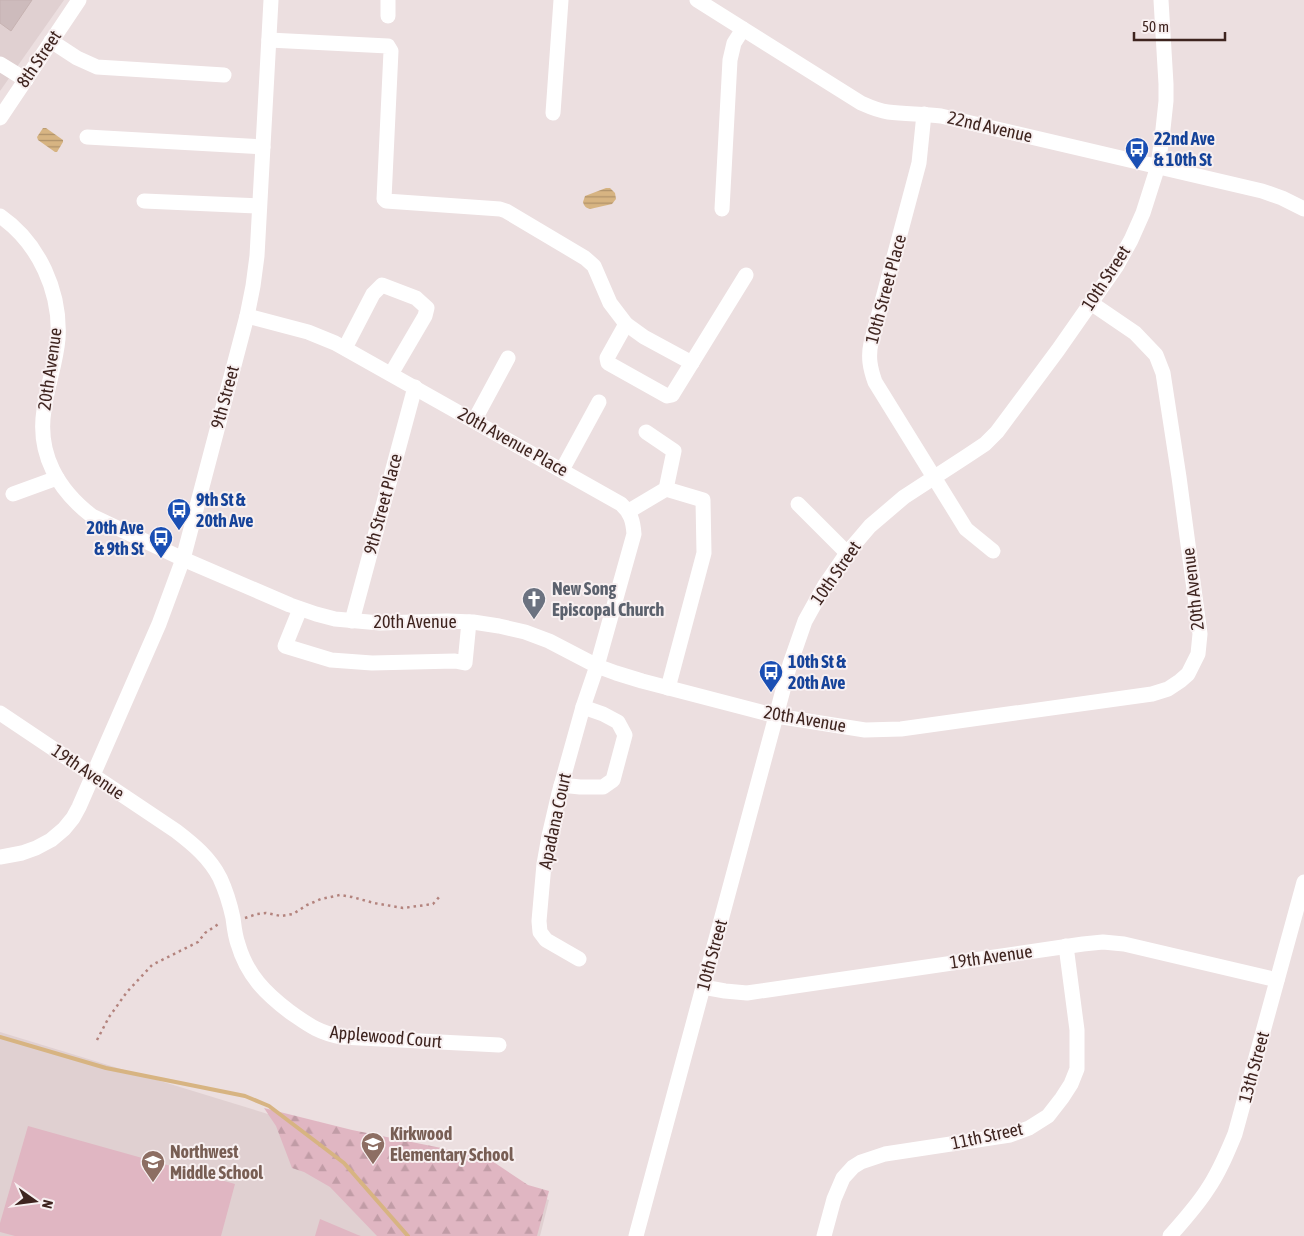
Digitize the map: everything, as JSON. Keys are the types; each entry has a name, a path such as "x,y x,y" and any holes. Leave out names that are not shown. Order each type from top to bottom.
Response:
{"street":[{"name":"8th Street","path":"0,118 79,0"},
{"name":"9th Street","path":"0,857 22,853 51,840 64,829 76,812 159,624 183,559 247,316 254,279 257,256 271,0"},
{"path":"388,0 388,16"},
{"path":"552,113 561,0"},
{"name":"22nd Avenue","path":"697,0 861,103 878,110 941,116 1158,166 1262,191 1304,209"},
{"name":"10th Street","path":"636,1236 790,664 805,621 825,585 847,553 870,526 904,497 985,444 997,432 1116,267 1143,213 1158,166 1166,101 1161,0"},
{"path":"722,209 730,60 734,43 743,29"},
{"path":"269,40 388,46 391,51 384,199 386,201 500,209 513,214 590,261 597,270 613,308 626,324 644,337 692,363"},
{"path":"51,42 77,58 97,67 224,75"},
{"path":"1,65 26,80"},
{"name":"10th Street Place","path":"924,114 919,163 871,343 869,354 870,369 875,382 966,529 993,551"},
{"path":"88,137 263,147"},
{"path":"144,201 259,206"},
{"name":"20th Avenue","path":"0,216 18,231 30,245 49,278 58,315 58,338 56,357 44,410 43,429 45,447 50,465 67,494 92,516 183,559 300,609 352,621 380,623 447,621 499,626 525,632 549,641 597,666 616,673 668,688 776,716 866,730 901,729 1152,694 1168,689 1188,674 1198,654 1200,634 1164,373 1156,355 1135,333 1091,302"},
{"path":"626,324 607,358 608,363 672,396 746,275"},
{"path":"345,348 373,294 382,285 416,298 426,308 425,316 391,374"},
{"name":"20th Avenue Place","path":"247,316 308,332 336,343 562,470 621,504 628,511"},
{"path":"474,421 508,358"},
{"name":"9th Street Place","path":"352,621 415,387"},
{"path":"562,470 599,402"},
{"path":"646,432 674,451 666,489"},
{"path":"12,494 57,478"},
{"path":"597,666 634,534 634,523 628,511 666,489 703,500 704,553 668,688"},
{"path":"798,504 847,553"},
{"path":"300,609 285,646 331,660 372,663 455,661 465,663 470,622"},
{"name":"Apadana Court","path":"579,959 546,940 540,932 539,921 544,864 549,836 583,707 597,666"},
{"path":"561,786 603,787 613,780 624,735 618,722 583,707"},
{"name":"19th Avenue","path":"0,713 176,831"},
{"name":"Applewood Court","path":"176,831 197,848 208,860 219,877 227,895 237,942 244,960 254,977 274,1000 312,1028 326,1034 341,1037 499,1045"},
{"name":"13th Street","path":"1170,1236 1190,1214 1208,1189 1229,1148 1240,1117 1304,882"},
{"name":"19th Avenue","path":"703,987 747,993 1102,942 1124,944 1278,980"},
{"name":"11th Street","path":"824,1236 834,1199 843,1178 853,1167 861,1162 885,1154 1010,1135 1029,1128 1048,1116 1071,1084 1077,1069 1077,1030 1066,946"}],"path":[{"path":"97,1040 109,1016 127,992 152,965 198,942 206,933 223,921 266,913 281,916 292,914 321,899 340,895 403,908 433,904 440,896"}],"shaded area":[{"path":"0,0 64,0 0,91"},
{"path":"43,128 46,128 63,140 57,152 38,140 37,137"},
{"path":"610,188 615,193 616,199 612,204 590,209 585,207 583,202 585,196"},
{"name":"Northwest Middle School","path":"0,1032 549,1200 540,1236 0,1236"}],"green space":[{"name":"Kirkwood Elementary School","path":"264,1108 352,1130 486,1157 528,1185 549,1191 537,1236 377,1236 330,1187 304,1172 292,1168 276,1126"},
{"path":"28,1126 235,1184 221,1236 15,1236 0,1232 0,1223"},
{"path":"320,1219 358,1235 361,1236 315,1236"}],"building":[{"path":"0,0 32,0 11,31 0,23"}],"waterway":[{"path":"0,1037 106,1068 245,1096 269,1106 344,1163 408,1236"}],"place":[{"name":"22nd Ave & 10th St","path":"1137,170"},
{"name":"9th St & 20th Ave","path":"179,531"},
{"name":"20th Ave & 9th St","path":"161,559"},
{"name":"New Song Episcopal Church","path":"534,620"},
{"name":"10th St & 20th Ave","path":"771,693"},
{"name":"Kirkwood Elementary School","path":"373,1165"},
{"name":"Northwest Middle School","path":"153,1183"}]}
